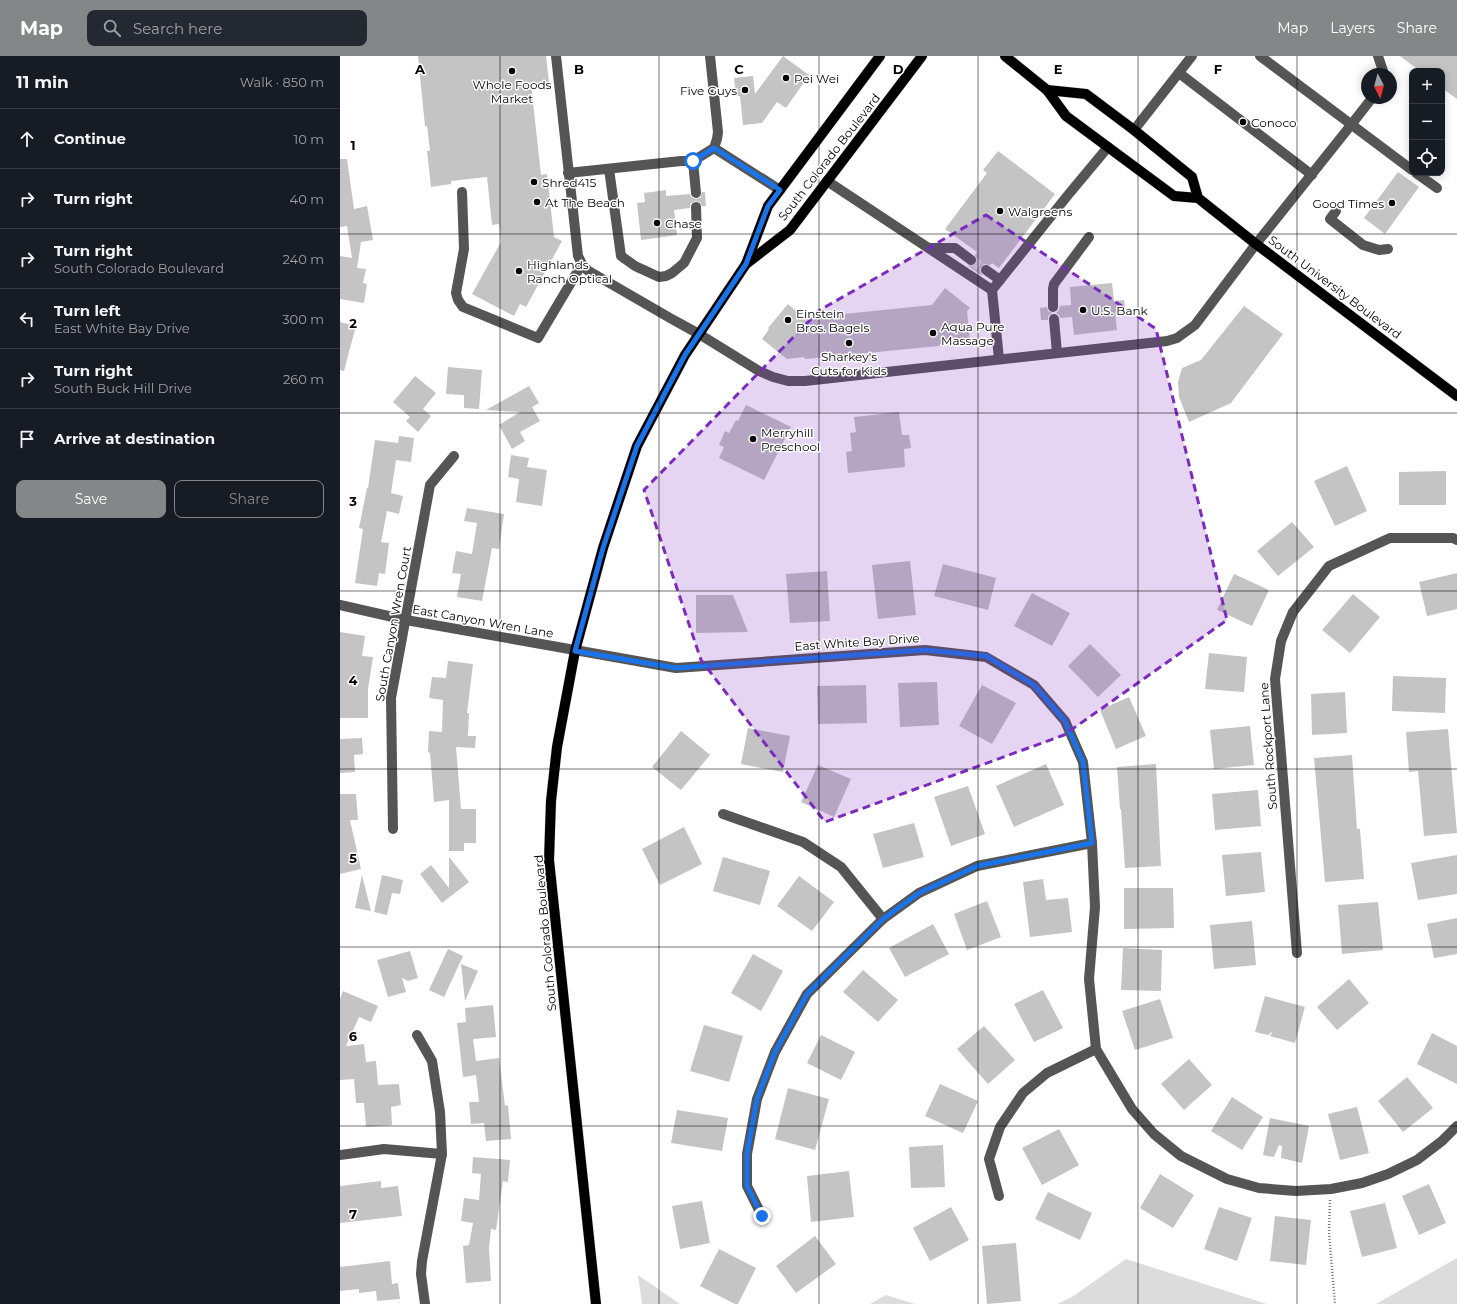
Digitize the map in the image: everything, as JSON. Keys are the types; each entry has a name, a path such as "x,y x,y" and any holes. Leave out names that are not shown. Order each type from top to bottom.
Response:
{"main road":[{"name":"South Colorado Boulevard","path":"596,1304 549,860 551,801 557,747 575,651 603,548 637,446 685,355 746,264 768,206 880,56"},
{"name":"South Colorado Boulevard","path":"746,264 790,230 922,56"},
{"path":"1005,56 1047,90 1066,116 1174,196 1198,198 1192,177 1134,130 1086,94 1047,90"},
{"name":"South University Boulevard","path":"1198,198 1256,244 1457,396"}],"street":[{"path":"556,56 578,256 582,264 587,270 699,334 759,371 773,378 788,381 805,381 1167,341 1177,338 1194,325 1256,244 1368,104"},
{"path":"568,173 693,161 714,148 718,132 710,56"},
{"path":"1134,130 1192,56"},
{"path":"1260,56 1351,126 1409,168"},
{"path":"1378,56 1382,68"},
{"path":"1179,73 1312,175"},
{"path":"999,359 992,290 1108,147"},
{"path":"714,148 780,190"},
{"path":"693,161 696,193"},
{"path":"609,168 621,256 635,266 659,277 672,273 684,263 697,238 696,207"},
{"path":"1420,176 1437,188"},
{"path":"827,181 992,290"},
{"path":"462,192 464,249 456,293 458,300 463,306 538,338 582,264"},
{"path":"1336,211 1330,219 1363,245 1378,250 1388,249"},
{"path":"1054,306 1054,284 1089,237"},
{"path":"929,248 955,248 971,260"},
{"path":"986,270 1000,280"},
{"path":"1054,319 1057,353"},
{"name":"South Canyon Wren Court","path":"393,829 391,698 430,485 454,456"},
{"name":"South Rockport Lane","path":"1298,954 1275,679 1281,641 1293,612 1329,566 1390,538 1453,538 1457,540"},
{"name":"East Canyon Wren Lane","path":"340,605 406,620 575,651"},
{"name":"East White Bay Drive","path":"575,651 676,668 925,650 986,656 1034,685 1065,721 1083,762 1092,843 1095,907 1089,979 1096,1049 1132,1109 1154,1134 1181,1156 1227,1179 1260,1188 1296,1191 1331,1189 1362,1183 1388,1174 1411,1163 1442,1141 1457,1126"},
{"path":"723,814 803,842 841,867 883,919"},
{"path":"762,1216 747,1186 747,1154 757,1099 775,1052 807,994 883,919 919,893 977,866 1092,843"},
{"path":"417,1035 432,1061 440,1112 442,1154 422,1261 421,1274 424,1304"},
{"path":"999,1196 989,1159 1000,1127 1023,1093 1047,1073 1096,1049"},
{"path":"340,1155 384,1149 442,1154"}],"path":[{"path":"1331,1189 1329,1232 1335,1304"}],"highlighted area":[{"path":"986,215 1156,329 1227,620 1064,735 825,822 701,660 644,490 820,310"}],"shaded area":[{"path":"1457,1258 1457,1304 1376,1304"},
{"path":"1126,1259 1267,1304 1057,1304 1072,1297"},
{"path":"638,1275 680,1304 642,1304"},
{"path":"886,1295 915,1304 870,1304"}],"building":[{"path":"418,56 546,56 549,82 531,84 541,175 547,174 554,237 562,241 526,307 520,304 514,316 472,294 501,242 499,224 492,225 487,177 451,181 451,184 431,187 427,151 430,151 427,126 425,126"},
{"path":"783,56 809,75 786,108 777,102 762,123 743,125 740,96 736,96 734,78 753,76 755,94"},
{"path":"1400,56 1457,56 1457,99 1445,90 1445,68 1416,68"},
{"name":"Walgreens","path":"998,151 1055,194 999,268 992,263 990,265 984,264 980,269 982,276 967,265 971,266 976,264 977,260 975,255 977,252 945,229 987,173 983,170"},
{"path":"340,159 347,159 354,209 367,206 373,240 361,242 357,268 366,269 363,283 367,284 364,303 340,299 340,256 352,258 347,226 340,227"},
{"name":"Good Times","path":"1398,172 1419,187 1385,234 1364,218"},
{"name":"Chase","path":"666,190 666,196 690,194 691,197 696,199 700,198 702,192 705,192 706,206 702,206 699,202 695,201 690,204 690,208 674,210 677,235 641,240 637,203 645,202 644,193"},
{"name":"U.S. Bank","path":"1112,283 1114,301 1124,300 1126,312 1115,313 1117,330 1074,335 1072,317 1060,318 1056,313 1060,306 1071,305 1070,287"},
{"path":"945,288 970,308 967,311 970,341 940,344 939,346 805,359 804,357 787,359 762,339 769,329 768,328 788,304 804,318 932,305"},
{"path":"1244,306 1283,334 1231,403 1189,422 1179,397 1178,382 1182,368 1201,360"},
{"path":"1047,307 1048,311 1052,313 1048,316 1048,320 1041,320 1040,308"},
{"path":"340,322 356,326 344,371 340,370"},
{"path":"448,367 482,370 479,409 464,408 464,395 446,394"},
{"path":"415,376 436,393 423,409 431,416 418,432 406,421 410,417 393,402"},
{"path":"529,386 539,403 532,407 540,421 520,432 525,441 512,449 499,425 520,412 486,410"},
{"name":"Merryhill Preschool","path":"746,405 791,427 764,480 719,458 724,447 719,445 725,431 729,433 736,420 738,421"},
{"path":"899,412 902,435 909,435 911,448 904,449 905,467 848,473 846,452 852,451 850,433 856,432 854,417"},
{"path":"399,436 414,438 411,462 396,460 391,493 403,496 399,514 387,511 381,542 389,543 385,574 379,573 377,586 355,583 363,529 359,528 368,488 375,440 398,443"},
{"path":"511,455 529,458 527,467 547,470 542,506 516,502 519,479 508,477"},
{"path":"1347,466 1367,511 1335,526 1314,481"},
{"path":"1446,471 1446,505 1399,505 1399,472"},
{"path":"467,508 504,514 499,549 492,548 482,601 457,597 461,574 452,573 456,551 472,554 477,523 464,521"},
{"path":"1292,522 1314,547 1278,576 1257,551"},
{"path":"910,561 916,615 878,619 872,565"},
{"path":"943,564 996,578 988,610 934,596"},
{"path":"827,571 830,621 790,623 786,574"},
{"path":"1457,573 1457,609 1427,616 1419,582"},
{"path":"1234,574 1269,590 1252,626 1217,610"},
{"path":"1032,593 1070,613 1052,646 1014,626"},
{"path":"1353,594 1380,617 1350,653 1322,630"},
{"path":"696,595 733,595 748,632 696,633"},
{"path":"340,632 365,636 362,656 373,657 368,689 368,718 340,718"},
{"path":"1090,644 1121,675 1098,697 1068,666"},
{"path":"1209,653 1247,657 1244,692 1205,689"},
{"path":"448,661 473,664 467,713 469,713 468,736 476,736 475,748 456,747 461,809 476,809 476,843 464,843 464,851 449,851 449,800 434,802 430,753 428,752 429,731 442,732 443,700 429,698 432,677 446,678"},
{"path":"1393,676 1446,678 1445,713 1392,711"},
{"path":"937,682 939,725 900,727 898,683"},
{"path":"866,685 867,723 818,724 817,686"},
{"path":"982,685 1016,703 992,744 959,726"},
{"path":"1345,692 1347,733 1312,735 1311,694"},
{"path":"1129,697 1146,736 1116,749 1100,710"},
{"path":"1250,726 1254,765 1214,769 1210,730"},
{"path":"748,728 790,736 783,772 741,764"},
{"path":"1448,729 1457,833 1424,836 1418,771 1409,772 1406,732"},
{"path":"681,731 710,755 681,790 652,767"},
{"path":"362,738 363,754 354,755 355,772 340,773 340,739"},
{"path":"1352,755 1357,829 1360,829 1364,879 1325,882 1314,758"},
{"path":"1046,764 1064,805 1014,827 996,786"},
{"path":"1156,764 1161,866 1125,868 1117,767"},
{"path":"818,765 851,779 834,817 801,802"},
{"path":"968,786 985,834 951,846 934,797"},
{"path":"1258,790 1261,826 1215,830 1212,794"},
{"path":"340,794 356,794 358,820 350,820 361,869 340,874"},
{"path":"914,823 924,857 883,868 873,834"},
{"path":"684,827 702,864 660,885 642,849"},
{"path":"1261,852 1265,892 1226,896 1222,855"},
{"path":"1457,855 1457,894 1418,900 1411,863"},
{"path":"449,857 469,882 442,903 420,874 431,865 449,888"},
{"path":"723,857 770,871 760,905 713,891"},
{"path":"362,875 371,911 355,908"},
{"path":"382,875 403,880 400,894 392,893 387,915 374,912"},
{"path":"799,876 834,902 812,931 777,906"},
{"path":"1043,879 1046,900 1068,898 1072,932 1030,937 1023,882"},
{"path":"1124,888 1173,888 1174,928 1124,929"},
{"path":"987,901 1001,937 967,950 954,914"},
{"path":"1378,902 1383,950 1342,954 1338,905"},
{"path":"1457,918 1457,954 1434,958 1427,924"},
{"path":"1252,921 1256,965 1214,969 1210,925"},
{"path":"933,924 949,954 905,977 889,948"},
{"path":"1123,948 1162,950 1161,991 1121,990"},
{"path":"448,949 463,956 444,997 429,990"},
{"path":"410,951 418,978 408,981 402,978 406,992 388,997 377,960"},
{"path":"753,954 783,971 761,1011 731,993"},
{"path":"461,964 478,971 465,1001"},
{"path":"863,970 898,1000 878,1022 843,992"},
{"path":"1349,979 1369,1003 1337,1030 1317,1007"},
{"path":"1043,990 1063,1028 1034,1042 1014,1004"},
{"path":"343,991 378,1006 371,1022 359,1017 346,1046 364,1044 366,1062 376,1061 378,1085 399,1084 401,1105 391,1107 392,1125 366,1127 364,1103 356,1103 354,1079 340,1080 340,999"},
{"path":"1265,996 1305,1007 1295,1043 1270,1036 1273,1031 1268,1035 1255,1032"},
{"path":"1160,999 1173,1038 1135,1050 1122,1011"},
{"path":"493,1005 496,1037 473,1039 476,1061 499,1058 505,1106 508,1105 511,1139 486,1141 484,1123 471,1124 469,1102 479,1102 476,1075 463,1077 457,1023 466,1022 465,1008"},
{"path":"704,1025 743,1036 729,1082 690,1071"},
{"path":"984,1026 1015,1060 988,1084 957,1049"},
{"path":"1432,1033 1457,1046 1457,1084 1417,1064"},
{"path":"821,1035 855,1052 841,1080 807,1063"},
{"path":"1189,1059 1212,1085 1184,1110 1161,1084"},
{"path":"1407,1077 1433,1108 1403,1132 1378,1101"},
{"path":"940,1084 978,1101 963,1133 925,1116"},
{"path":"788,1088 829,1099 815,1150 775,1139"},
{"path":"1232,1097 1263,1117 1242,1150 1211,1131"},
{"path":"1357,1107 1369,1153 1340,1160 1328,1114"},
{"path":"677,1110 728,1118 722,1151 671,1143"},
{"path":"1270,1118 1309,1126 1302,1163 1281,1158 1282,1146 1279,1145 1274,1157 1263,1155"},
{"path":"1059,1129 1079,1165 1042,1185 1022,1148"},
{"path":"943,1145 945,1187 911,1188 909,1147"},
{"path":"473,1157 510,1160 508,1182 503,1181 496,1230 491,1229 489,1248 491,1281 466,1283 463,1246 469,1245 473,1223 461,1221 464,1198 479,1200 481,1174 472,1173"},
{"path":"849,1171 854,1217 811,1222 807,1176"},
{"path":"1160,1174 1194,1195 1173,1228 1140,1208"},
{"path":"381,1181 381,1188 398,1186 402,1216 340,1223 340,1186"},
{"path":"1429,1184 1446,1223 1419,1235 1402,1196"},
{"path":"1048,1192 1092,1213 1080,1240 1035,1219"},
{"path":"702,1201 710,1243 680,1249 672,1206"},
{"path":"1385,1203 1397,1248 1362,1257 1350,1211"},
{"path":"951,1207 969,1240 930,1261 913,1228"},
{"path":"1219,1207 1252,1218 1237,1261 1204,1249"},
{"path":"1275,1216 1311,1220 1306,1265 1270,1261"},
{"path":"815,1236 836,1264 796,1293 776,1266"},
{"path":"1016,1243 1021,1301 987,1304 982,1246"},
{"path":"719,1249 756,1268 738,1304 735,1304 700,1286"},
{"path":"390,1261 392,1284 398,1283 400,1299 377,1301 376,1291 359,1293 359,1289 340,1291 340,1267"}],"tunnel":[{"path":"971,260 986,270"}],"place":[{"name":"Whole Foods Market","path":"512,71"},
{"name":"Pei Wei","path":"786,78"},
{"name":"Five Guys","path":"745,90"},
{"name":"Conoco","path":"1243,122"},
{"name":"Shred415","path":"534,182"},
{"name":"At The Beach","path":"537,202"},
{"name":"Good Times","path":"1392,203"},
{"name":"Walgreens","path":"1000,211"},
{"name":"Chase","path":"657,223"},
{"name":"Highlands Ranch Optical","path":"519,271"},
{"name":"U.S. Bank","path":"1083,310"},
{"name":"Einstein Bros. Bagels","path":"788,320"},
{"name":"Aqua Pure Massage","path":"933,333"},
{"name":"Sharkey's Cuts for Kids","path":"849,343"},
{"name":"Merryhill Preschool","path":"753,439"}],"route":[{"path":"693,161 714,148 780,190 768,206 746,264 685,355 637,446 603,548 575,651 676,668 925,650 986,656 1034,685 1065,721 1083,762 1092,843 977,866 919,893 883,919 807,994 775,1052 757,1099 747,1154 747,1186 762,1216"}]}
